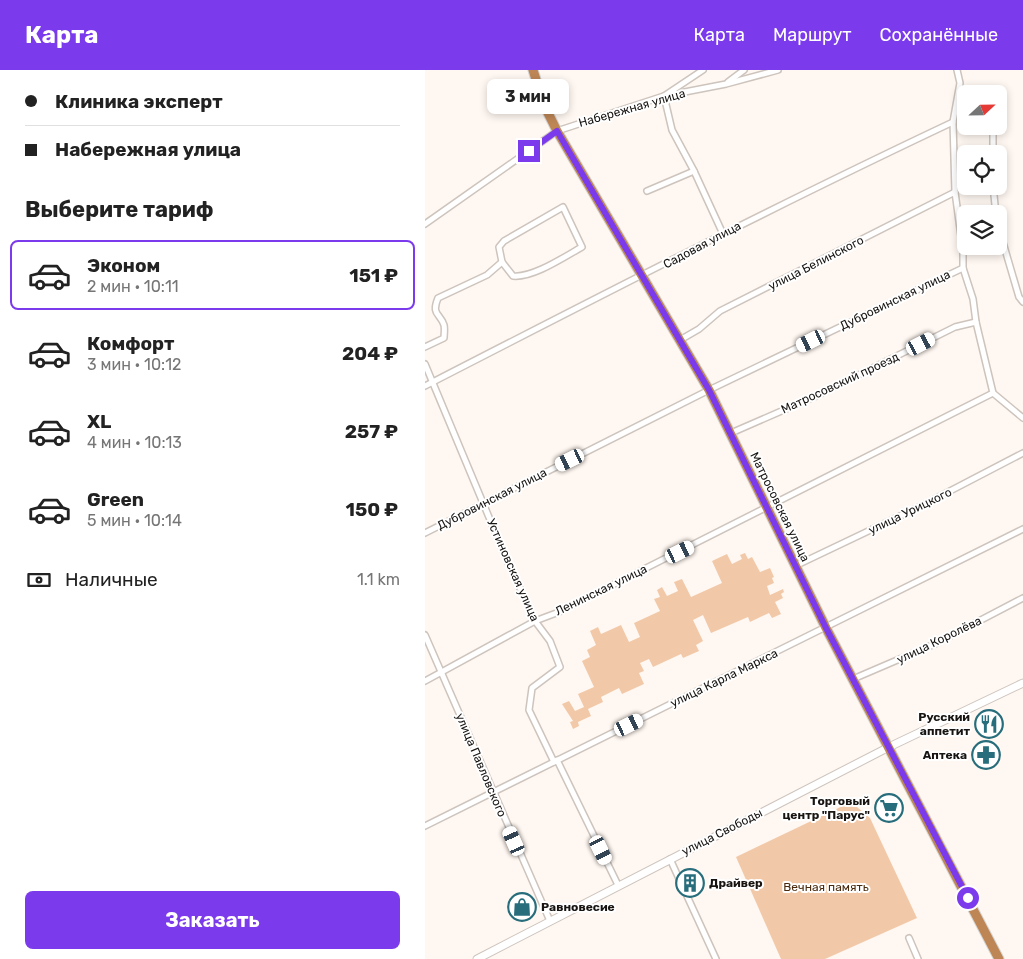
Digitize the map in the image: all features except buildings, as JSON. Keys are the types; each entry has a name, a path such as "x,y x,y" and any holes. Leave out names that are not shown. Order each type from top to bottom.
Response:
{"highway":[{"name":"Матросовская улица","path":"533,70 544,105 557,131 709,390 826,628 999,959"}],"main road":[{"name":"улица Свободы","path":"477,959 491,956 550,922 670,859 889,747 1023,683"}],"street":[{"path":"703,70 664,96 672,130 694,171 723,234"},
{"path":"726,84 744,70"},
{"name":"Набережная улица","path":"425,224 557,131 664,96 726,84 778,70"},
{"path":"957,70 960,83 953,122 955,192 963,251 963,268 973,299 975,322 993,393 1023,418"},
{"name":"Садовая улица","path":"425,386 642,277 723,234 953,122"},
{"path":"647,191 694,171"},
{"name":"улица Белинского","path":"680,340 699,329 720,311 955,192"},
{"path":"563,207 583,247 521,277 513,276 502,262 499,247 504,241 563,207"},
{"path":"1007,255 1019,297 1023,302"},
{"path":"425,347 444,338 444,325 437,316 434,306 437,298 487,275 502,262"},
{"name":"Дубровинская улица","path":"425,533 709,390 963,268"},
{"name":"Матросовский проезд","path":"731,433 816,396 955,327 975,322"},
{"name":"Устиновская улица","path":"425,364 535,621 550,641 560,667 531,688 529,710 618,886"},
{"name":"Ленинская улица","path":"425,681 535,621 559,612 993,393"},
{"name":"улица Урицкого","path":"795,566 925,504 1023,453"},
{"name":"улица Карла Маркса","path":"425,826 1023,529"},
{"name":"улица Королёва","path":"853,678 937,643 1023,598"},
{"name":"улица Павловского","path":"425,635 550,922"},
{"path":"670,859 716,959"},
{"path":"909,938 918,959"}],"green space":[{"path":"745,553 748,559 752,557 760,572 770,568 774,577 772,578 774,583 767,586 770,595 783,589 784,592 781,594 783,598 775,602 781,614 772,618 769,613 750,622 748,617 711,633 703,615 693,620 703,641 696,645 699,651 683,658 681,654 653,667 649,659 640,663 644,671 639,673 644,684 622,694 619,688 601,697 603,702 588,709 591,716 578,722 579,726 573,729 570,722 573,721 562,704 569,701 575,711 584,707 578,694 594,687 582,661 590,657 587,650 596,645 590,631 598,627 601,634 621,625 629,642 640,637 634,623 660,611 654,599 660,597 657,590 662,587 667,596 678,591 674,582 682,579 691,597 722,583 712,561 727,554 732,564 742,559 740,555"},
{"name":"Вечная память","path":"851,802 870,818 917,918 825,959 781,959 736,857"}],"place":[{"name":"Русский аппетит","path":"989,724"},
{"name":"Аптека","path":"986,755"},
{"name":"Торговый центр \"Парус\"","path":"889,808"},
{"name":"Драйвер","path":"690,883"},
{"name":"Равновесие","path":"522,907"}],"route":[{"path":"529,151 557,131 680,340 709,390 826,628 968,898"}]}
